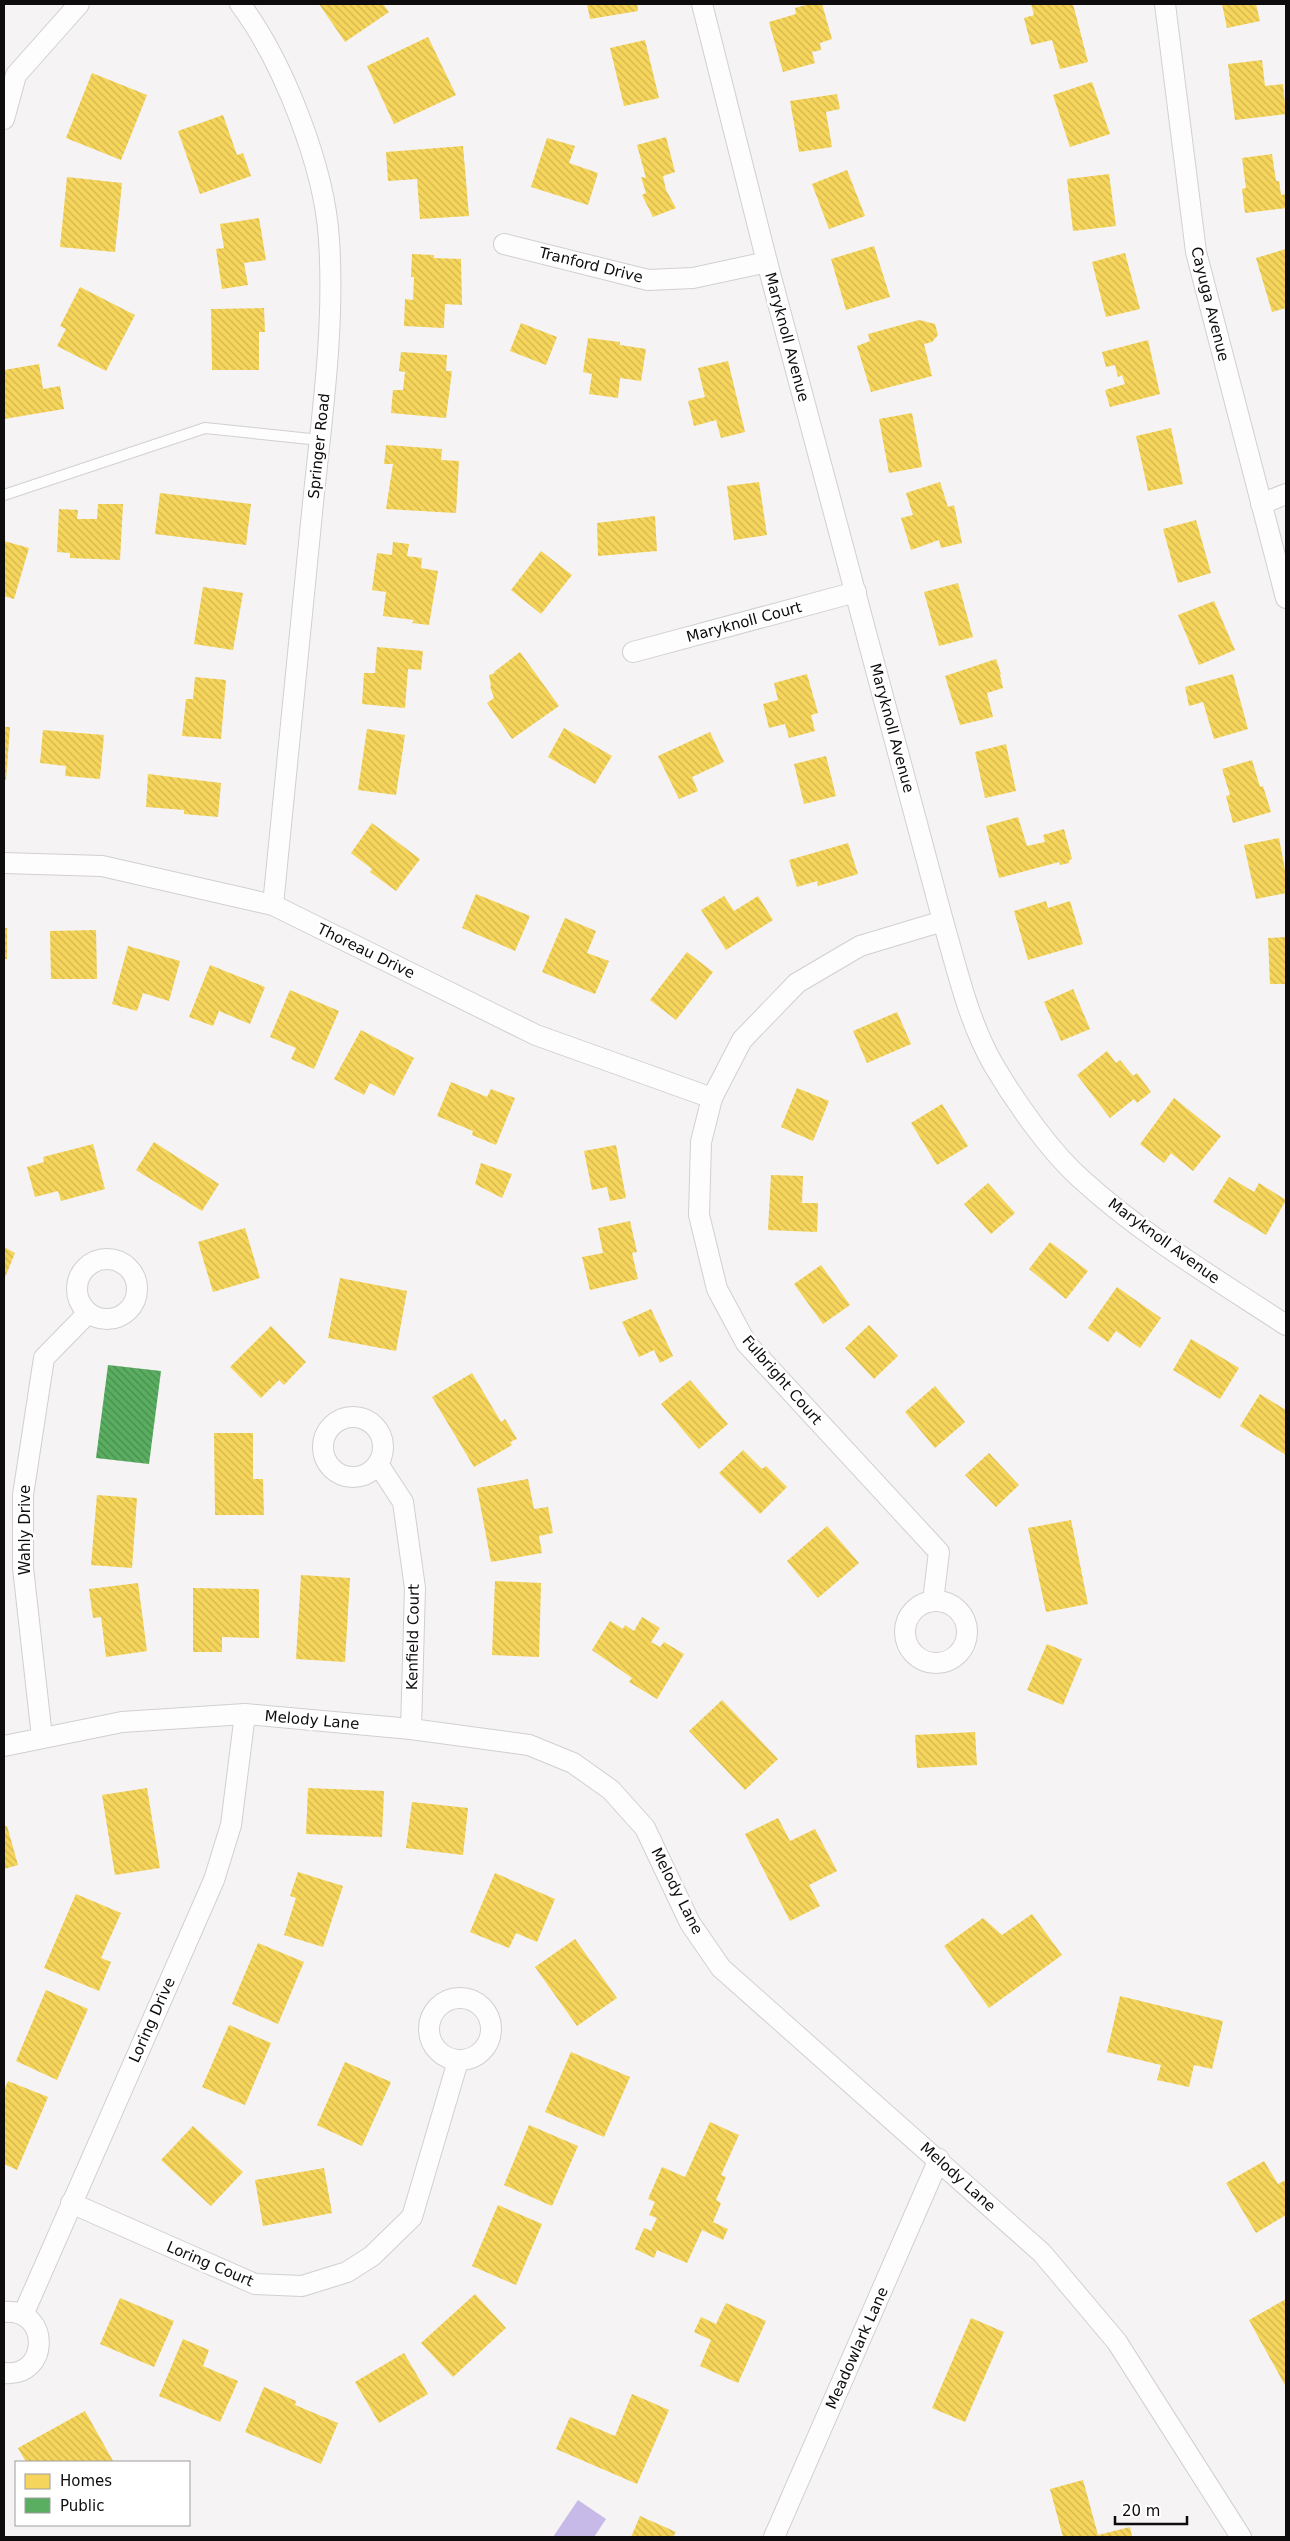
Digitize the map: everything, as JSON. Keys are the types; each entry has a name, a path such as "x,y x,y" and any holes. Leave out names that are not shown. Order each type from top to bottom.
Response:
{"street":[{"path":"4,119 16,75 79,4"},
{"name":"Springer Road","path":"240,4 252,21 283,78 315,161 330,238 330,342 273,905"},
{"name":"Maryknoll Avenue","path":"702,4 767,262 965,999 993,1062 1033,1124 1079,1177 1143,1230 1286,1325"},
{"name":"Cayuga Avenue","path":"1166,4 1196,252 1286,598"},
{"name":"Tranford Drive","path":"504,244 648,280 693,278 767,262"},
{"path":"1261,504 1286,494"},
{"name":"Maryknoll Court","path":"633,652 856,592"},
{"name":"Thoreau Drive","path":"4,862 102,866 273,905 536,1035 712,1098"},
{"name":"Fulbright Court","path":"933,1601 939,1552 746,1343 717,1289 699,1214 701,1142 712,1098 742,1040 797,983 860,946 943,921"},
{"name":"Wahly Drive","path":"42,1737 23,1568 22,1495 44,1358 88,1313"},
{"name":"Kenfield Court","path":"378,1464 403,1502 416,1588 411,1729"},
{"name":"Melody Lane","path":"4,1746 122,1722 245,1714 411,1729 529,1745 573,1763 611,1790 645,1828 690,1923 721,1968 939,2159 1042,2253 1117,2342 1241,2537"},
{"name":"Loring Drive","path":"4,2373 16,2373 25,2369 38,2354 39,2333 34,2324 14,2313 71,2203 214,1880 231,1825 245,1714"},
{"name":"Loring Court","path":"71,2203 255,2284 302,2286 347,2272 372,2256 412,2216 458,2060"},
{"name":"Meadowlark Lane","path":"774,2537 939,2159"}],"lane":[{"path":"4,495 205,428 320,440"}],"shaded area":[{"path":"578,2500 606,2519 594,2537 553,2537"}],"building: Homes":[{"path":"319,4 383,4 389,12 345,42"},
{"path":"587,4 637,4 638,11 590,19"},
{"path":"810,4 822,4 832,39 820,43 821,50 812,52 815,63 783,72 769,22 796,14 795,8"},
{"path":"1031,4 1073,4 1088,62 1060,69 1052,40 1031,45 1024,18 1034,15"},
{"path":"1222,4 1256,4 1260,21 1227,28"},
{"path":"428,37 456,95 394,124 367,66"},
{"path":"645,40 659,98 624,106 610,48"},
{"path":"1262,60 1265,86 1283,84 1286,114 1235,120 1228,64"},
{"path":"92,73 147,95 121,160 66,138"},
{"path":"1092,82 1110,134 1070,147 1053,95"},
{"path":"837,94 840,109 826,112 832,147 799,152 790,101"},
{"path":"223,115 237,155 243,153 251,176 200,194 178,131"},
{"path":"666,137 675,172 663,176 666,190 676,208 653,217 642,195 646,193 641,177 646,178 637,145"},
{"path":"547,138 575,146 569,163 598,173 588,205 531,187"},
{"path":"463,146 469,216 420,219 417,179 388,181 386,152"},
{"path":"1272,154 1276,181 1279,181 1281,195 1286,194 1286,208 1245,213 1242,189 1246,188 1242,158"},
{"path":"847,170 865,216 829,229 812,184"},
{"path":"1109,174 1116,226 1073,231 1067,179"},
{"path":"67,177 122,183 115,252 60,247"},
{"path":"259,218 266,260 244,263 248,285 222,289 216,249 224,248 220,224"},
{"path":"874,246 890,297 846,310 831,259"},
{"path":"1286,249 1286,308 1272,312 1256,258"},
{"path":"1125,253 1140,309 1106,317 1092,262"},
{"path":"412,254 434,255 434,258 461,259 462,305 445,304 444,328 404,326 405,299 413,300"},
{"path":"80,287 135,315 106,371 57,346 66,329 60,326"},
{"path":"264,308 265,332 259,332 259,370 212,370 211,309"},
{"path":"919,320 935,324 938,335 932,342 924,344 932,376 871,392 857,346 870,341 868,334"},
{"path":"521,323 557,337 546,365 510,351"},
{"path":"588,338 620,342 620,345 646,349 641,381 620,378 618,398 589,394 592,374 583,372"},
{"path":"1148,340 1160,394 1110,407 1105,390 1125,384 1122,375 1118,377 1115,365 1106,367 1102,352"},
{"path":"401,352 447,355 446,371 452,371 446,418 391,413 393,390 403,390 405,372 399,371"},
{"path":"728,361 745,432 721,438 716,420 694,426 688,401 705,397 698,368"},
{"path":"39,364 43,389 60,386 64,409 4,419 4,370"},
{"path":"912,413 922,467 889,473 879,419"},
{"path":"1171,428 1183,484 1148,491 1136,436"},
{"path":"386,445 442,449 441,460 459,461 456,513 386,509 393,464 384,464"},
{"path":"759,482 767,535 734,540 727,486"},
{"path":"940,482 948,507 954,505 962,543 941,548 939,540 911,550 901,518 913,515 906,493"},
{"path":"160,493 251,504 246,545 155,534"},
{"path":"98,504 123,504 120,560 70,558 70,553 57,552 59,509 78,510 77,519 97,519"},
{"path":"655,516 657,551 598,556 597,523"},
{"path":"1196,520 1211,573 1178,583 1163,529"},
{"path":"4,541 29,548 14,599 4,596"},
{"path":"393,542 409,544 407,556 422,558 421,568 438,571 429,625 412,623 414,620 383,616 386,592 372,590 377,553 392,555"},
{"path":"541,551 572,575 541,614 511,590"},
{"path":"958,583 973,637 939,646 924,592"},
{"path":"203,587 243,593 233,650 194,644"},
{"path":"1214,601 1235,650 1199,665 1178,615"},
{"path":"377,647 423,651 421,670 408,669 405,708 362,704 364,673 375,673"},
{"path":"520,652 559,706 512,739 487,703 494,698 490,687 489,675 495,673"},
{"path":"996,659 1003,688 987,693 993,717 960,725 945,676"},
{"path":"807,674 818,713 811,715 815,731 789,738 785,724 769,728 763,704 778,700 774,683"},
{"path":"1233,674 1248,729 1214,739 1203,702 1189,706 1185,687"},
{"path":"195,677 226,680 221,739 182,736 186,699 193,699"},
{"path":"4,727 10,727 6,780 4,780"},
{"path":"564,728 612,756 595,784 548,757"},
{"path":"367,729 405,735 396,795 358,790"},
{"path":"43,730 104,735 100,779 65,776 66,766 40,763"},
{"path":"710,732 724,762 692,777 698,791 679,799 658,756"},
{"path":"1006,744 1016,791 985,798 975,752"},
{"path":"826,756 836,796 804,804 794,764"},
{"path":"1252,760 1260,787 1263,786 1271,812 1233,823 1226,796 1230,795 1222,769"},
{"path":"148,774 221,783 218,817 184,814 184,810 146,807"},
{"path":"1018,817 1027,846 1045,842 1043,835 1064,829 1072,859 1069,860 1069,863 1060,865 1059,862 999,878 986,826"},
{"path":"372,823 420,859 396,891 370,872 372,869 351,853"},
{"path":"1279,838 1286,875 1286,893 1256,899 1244,845"},
{"path":"848,843 858,874 818,886 817,881 797,887 789,860"},
{"path":"476,894 530,916 515,951 462,928"},
{"path":"724,896 734,911 758,896 773,920 726,950 701,910"},
{"path":"1046,901 1048,908 1070,901 1083,944 1028,960 1014,911"},
{"path":"565,918 596,931 587,953 609,961 595,994 542,972"},
{"path":"4,928 7,928 7,959 4,959"},
{"path":"96,930 97,979 51,979 50,931"},
{"path":"1286,937 1286,984 1270,984 1268,938"},
{"path":"128,946 180,961 169,1001 143,993 137,1011 112,1004"},
{"path":"687,952 713,972 676,1020 650,1000"},
{"path":"210,965 265,987 250,1024 219,1011 213,1026 189,1017"},
{"path":"1073,989 1090,1029 1061,1041 1044,1002"},
{"path":"290,990 339,1011 314,1069 291,1059 296,1048 270,1037"},
{"path":"897,1012 911,1044 867,1063 853,1031"},
{"path":"361,1030 414,1058 394,1096 370,1083 364,1095 334,1079"},
{"path":"1107,1051 1116,1063 1120,1060 1133,1076 1137,1073 1151,1092 1137,1103 1134,1099 1110,1118 1077,1075"},
{"path":"451,1082 487,1097 491,1089 515,1098 496,1145 472,1135 473,1131 437,1116"},
{"path":"797,1088 829,1101 813,1141 781,1127"},
{"path":"1174,1098 1221,1136 1193,1171 1171,1153 1164,1163 1140,1144"},
{"path":"942,1104 968,1146 937,1165 911,1123"},
{"path":"154,1142 219,1184 202,1211 136,1170"},
{"path":"93,1144 105,1189 61,1201 58,1191 35,1197 27,1167 44,1162 43,1157"},
{"path":"616,1145 626,1198 610,1201 607,1187 592,1190 584,1151"},
{"path":"481,1163 512,1174 502,1198 475,1184"},
{"path":"771,1175 803,1176 802,1203 818,1203 817,1232 768,1230"},
{"path":"1229,1177 1254,1192 1259,1183 1286,1200 1266,1235 1213,1202"},
{"path":"988,1183 1015,1213 991,1234 964,1204"},
{"path":"630,1221 637,1252 632,1253 638,1279 590,1290 582,1257 603,1253 598,1228"},
{"path":"245,1228 260,1278 213,1292 198,1242"},
{"path":"1050,1242 1088,1271 1066,1299 1029,1269"},
{"path":"4,1247 15,1253 4,1280"},
{"path":"821,1265 850,1305 823,1324 794,1284"},
{"path":"340,1278 407,1291 396,1351 328,1338"},
{"path":"1117,1287 1161,1318 1140,1348 1116,1331 1108,1342 1088,1328"},
{"path":"651,1309 673,1356 660,1363 654,1350 639,1357 622,1322"},
{"path":"869,1325 898,1356 874,1379 845,1348"},
{"path":"271,1326 306,1362 284,1385 279,1380 261,1398 230,1367"},
{"path":"1191,1339 1239,1368 1220,1399 1173,1370"},
{"path":"472,1373 501,1422 505,1419 517,1439 510,1442 512,1445 474,1467 432,1397"},
{"path":"690,1380 728,1424 699,1449 661,1404"},
{"path":"935,1386 965,1422 935,1448 905,1412"},
{"path":"1260,1394 1286,1410 1286,1455 1240,1426"},
{"path":"214,1433 253,1433 253,1479 263,1479 264,1515 215,1515"},
{"path":"743,1450 762,1469 766,1466 787,1487 760,1514 719,1473"},
{"path":"989,1453 1019,1485 996,1507 965,1475"},
{"path":"528,1479 534,1509 548,1507 553,1533 539,1536 542,1553 491,1562 477,1488"},
{"path":"97,1495 137,1498 132,1568 91,1565"},
{"path":"1071,1520 1088,1604 1046,1612 1028,1528"},
{"path":"827,1526 859,1563 818,1598 787,1561"},
{"path":"301,1575 350,1578 345,1662 296,1659"},
{"path":"495,1581 541,1583 539,1657 492,1655"},
{"path":"138,1583 147,1651 106,1657 101,1617 93,1618 89,1589"},
{"path":"193,1588 259,1589 259,1638 222,1637 222,1652 193,1652"},
{"path":"642,1617 660,1628 651,1642 660,1647 664,1642 684,1654 657,1699 629,1682 632,1678 592,1650 610,1621 623,1629 625,1625 634,1631"},
{"path":"1047,1644 1082,1659 1063,1705 1027,1690"},
{"path":"722,1700 778,1759 745,1790 689,1731"},
{"path":"975,1732 977,1765 917,1768 915,1735"},
{"path":"147,1788 160,1868 115,1875 102,1795"},
{"path":"308,1788 384,1791 382,1837 306,1834"},
{"path":"412,1802 468,1808 463,1855 406,1848"},
{"path":"778,1818 790,1841 815,1829 837,1871 809,1885 820,1906 790,1921 745,1834"},
{"path":"4,1826 7,1826 18,1865 4,1869"},
{"path":"298,1872 343,1886 323,1947 284,1935 296,1898 290,1896"},
{"path":"495,1873 555,1899 537,1942 516,1933 509,1948 470,1932"},
{"path":"76,1894 121,1913 101,1958 111,1962 99,1991 44,1968"},
{"path":"1032,1914 1062,1955 989,2008 944,1946 983,1918 1002,1935"},
{"path":"575,1939 617,1998 577,2026 535,1967"},
{"path":"258,1943 304,1962 278,2024 232,2004"},
{"path":"46,1990 88,2009 57,2080 16,2061"},
{"path":"1120,1996 1223,2021 1212,2069 1194,2065 1189,2087 1157,2080 1161,2065 1107,2052"},
{"path":"229,2025 271,2043 245,2105 202,2087"},
{"path":"571,2052 630,2077 604,2137 545,2112"},
{"path":"345,2062 391,2082 362,2146 317,2125"},
{"path":"8,2081 48,2097 17,2170 4,2164 4,2091"},
{"path":"710,2122 739,2135 721,2175 726,2177 716,2200 721,2203 713,2222 728,2229 723,2240 702,2230 687,2263 657,2250 654,2258 635,2249 644,2228 651,2231 657,2218 649,2215 655,2202 648,2199 662,2167 685,2177"},
{"path":"529,2125 578,2146 552,2206 504,2185"},
{"path":"193,2126 243,2172 211,2206 161,2160"},
{"path":"1264,2161 1278,2184 1286,2180 1286,2215 1256,2233 1226,2183"},
{"path":"324,2168 332,2213 263,2226 255,2180"},
{"path":"498,2205 542,2224 516,2285 472,2266"},
{"path":"475,2294 506,2328 453,2377 421,2343"},
{"path":"120,2298 174,2321 154,2367 100,2344"},
{"path":"1286,2299 1286,2387 1249,2320"},
{"path":"726,2303 766,2321 738,2383 700,2366 711,2340 694,2332 701,2317 716,2324"},
{"path":"971,2318 1004,2332 965,2422 932,2408"},
{"path":"183,2339 209,2350 203,2366 238,2381 220,2422 159,2396"},
{"path":"404,2353 428,2394 379,2423 355,2382"},
{"path":"264,2387 296,2401 295,2405 338,2423 321,2464 245,2432"},
{"path":"632,2394 669,2410 637,2484 556,2449 570,2417 615,2436"},
{"path":"85,2411 113,2461 25,2461 18,2448"},
{"path":"1083,2480 1098,2535 1130,2527 1132,2537 1063,2537 1050,2489"},
{"path":"640,2516 676,2532 673,2537 631,2537"}],"building: Public":[{"path":"108,1365 161,1371 149,1464 96,1458"}]}
